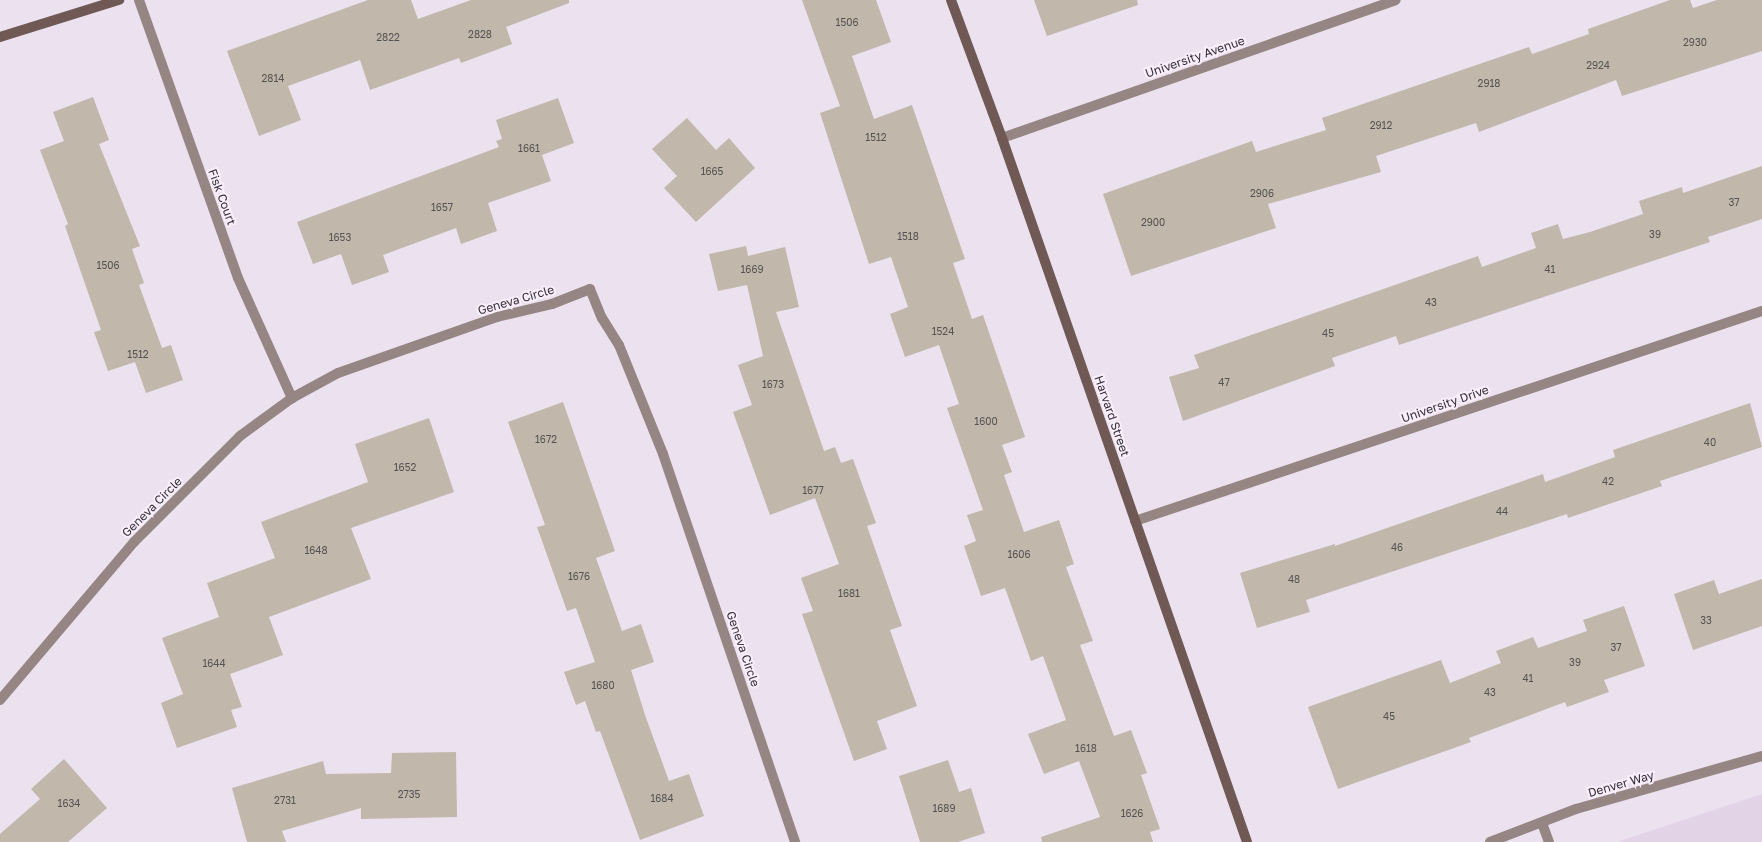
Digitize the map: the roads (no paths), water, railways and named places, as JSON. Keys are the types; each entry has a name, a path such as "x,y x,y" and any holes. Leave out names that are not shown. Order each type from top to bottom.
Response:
{"street":[{"path":"0,37 119,0"},
{"name":"Fisk Court","path":"139,0 238,278 292,398"},
{"name":"Harvard Street","path":"951,0 1002,138 1247,842"},
{"name":"University Avenue","path":"1002,138 1396,0"},
{"name":"Geneva Circle","path":"0,700 134,542 240,436 292,398 338,373 497,317 552,304 590,289 602,318 619,346 664,454 795,842"},
{"name":"University Drive","path":"1135,521 1762,311"},
{"name":"Denver Way","path":"1490,842 1542,822 1762,756"},
{"path":"1542,822 1549,842"}]}
